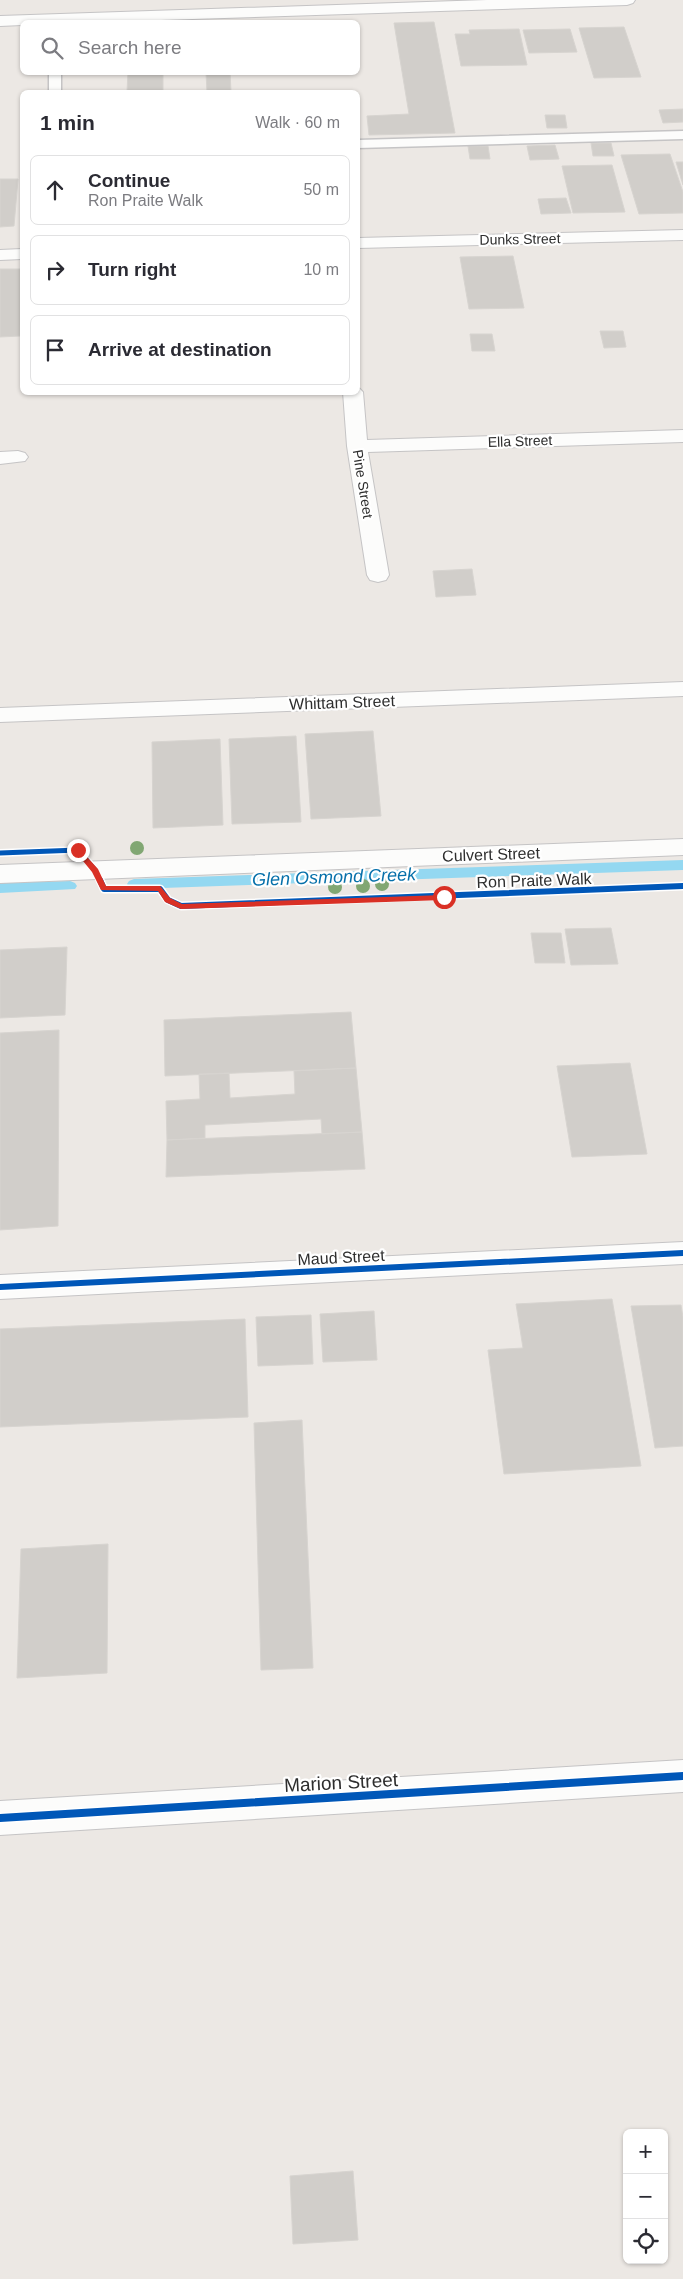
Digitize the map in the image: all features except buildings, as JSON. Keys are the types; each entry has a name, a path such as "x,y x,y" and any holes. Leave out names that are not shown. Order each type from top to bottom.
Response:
{"street":[{"path":"83,20 627,0"},
{"path":"0,21 20,21"},
{"name":"Dunks Street","path":"360,242 683,235"},
{"path":"0,254 20,254"},
{"name":"Pine Street","path":"353,395 357,446 378,575"},
{"name":"Ella Street","path":"357,446 683,436"},
{"name":"Whittam Street","path":"0,715 683,689"},
{"name":"Culvert Street","path":"0,874 683,847"},
{"name":"Maud Street","path":"0,1287 683,1253"},
{"name":"Marion Street","path":"0,1818 683,1776"}],"lane":[{"path":"55,75 55,90"},
{"path":"360,144 683,135"}],"waterway":[{"name":"Glen Osmond Creek","path":"134,884 683,865"},
{"name":"Glen Osmond Creek","path":"0,888 70,886"}],"cycle path":[{"name":"Ron Praite Walk","path":"0,853 78,850 95,870 104,889 160,889 168,900 181,906 683,886"},
{"path":"0,1287 683,1253"},
{"path":"0,1818 683,1776"}],"route":[{"path":"78,850 96,870 104,889 160,889 168,900 181,906 444,897"}]}
